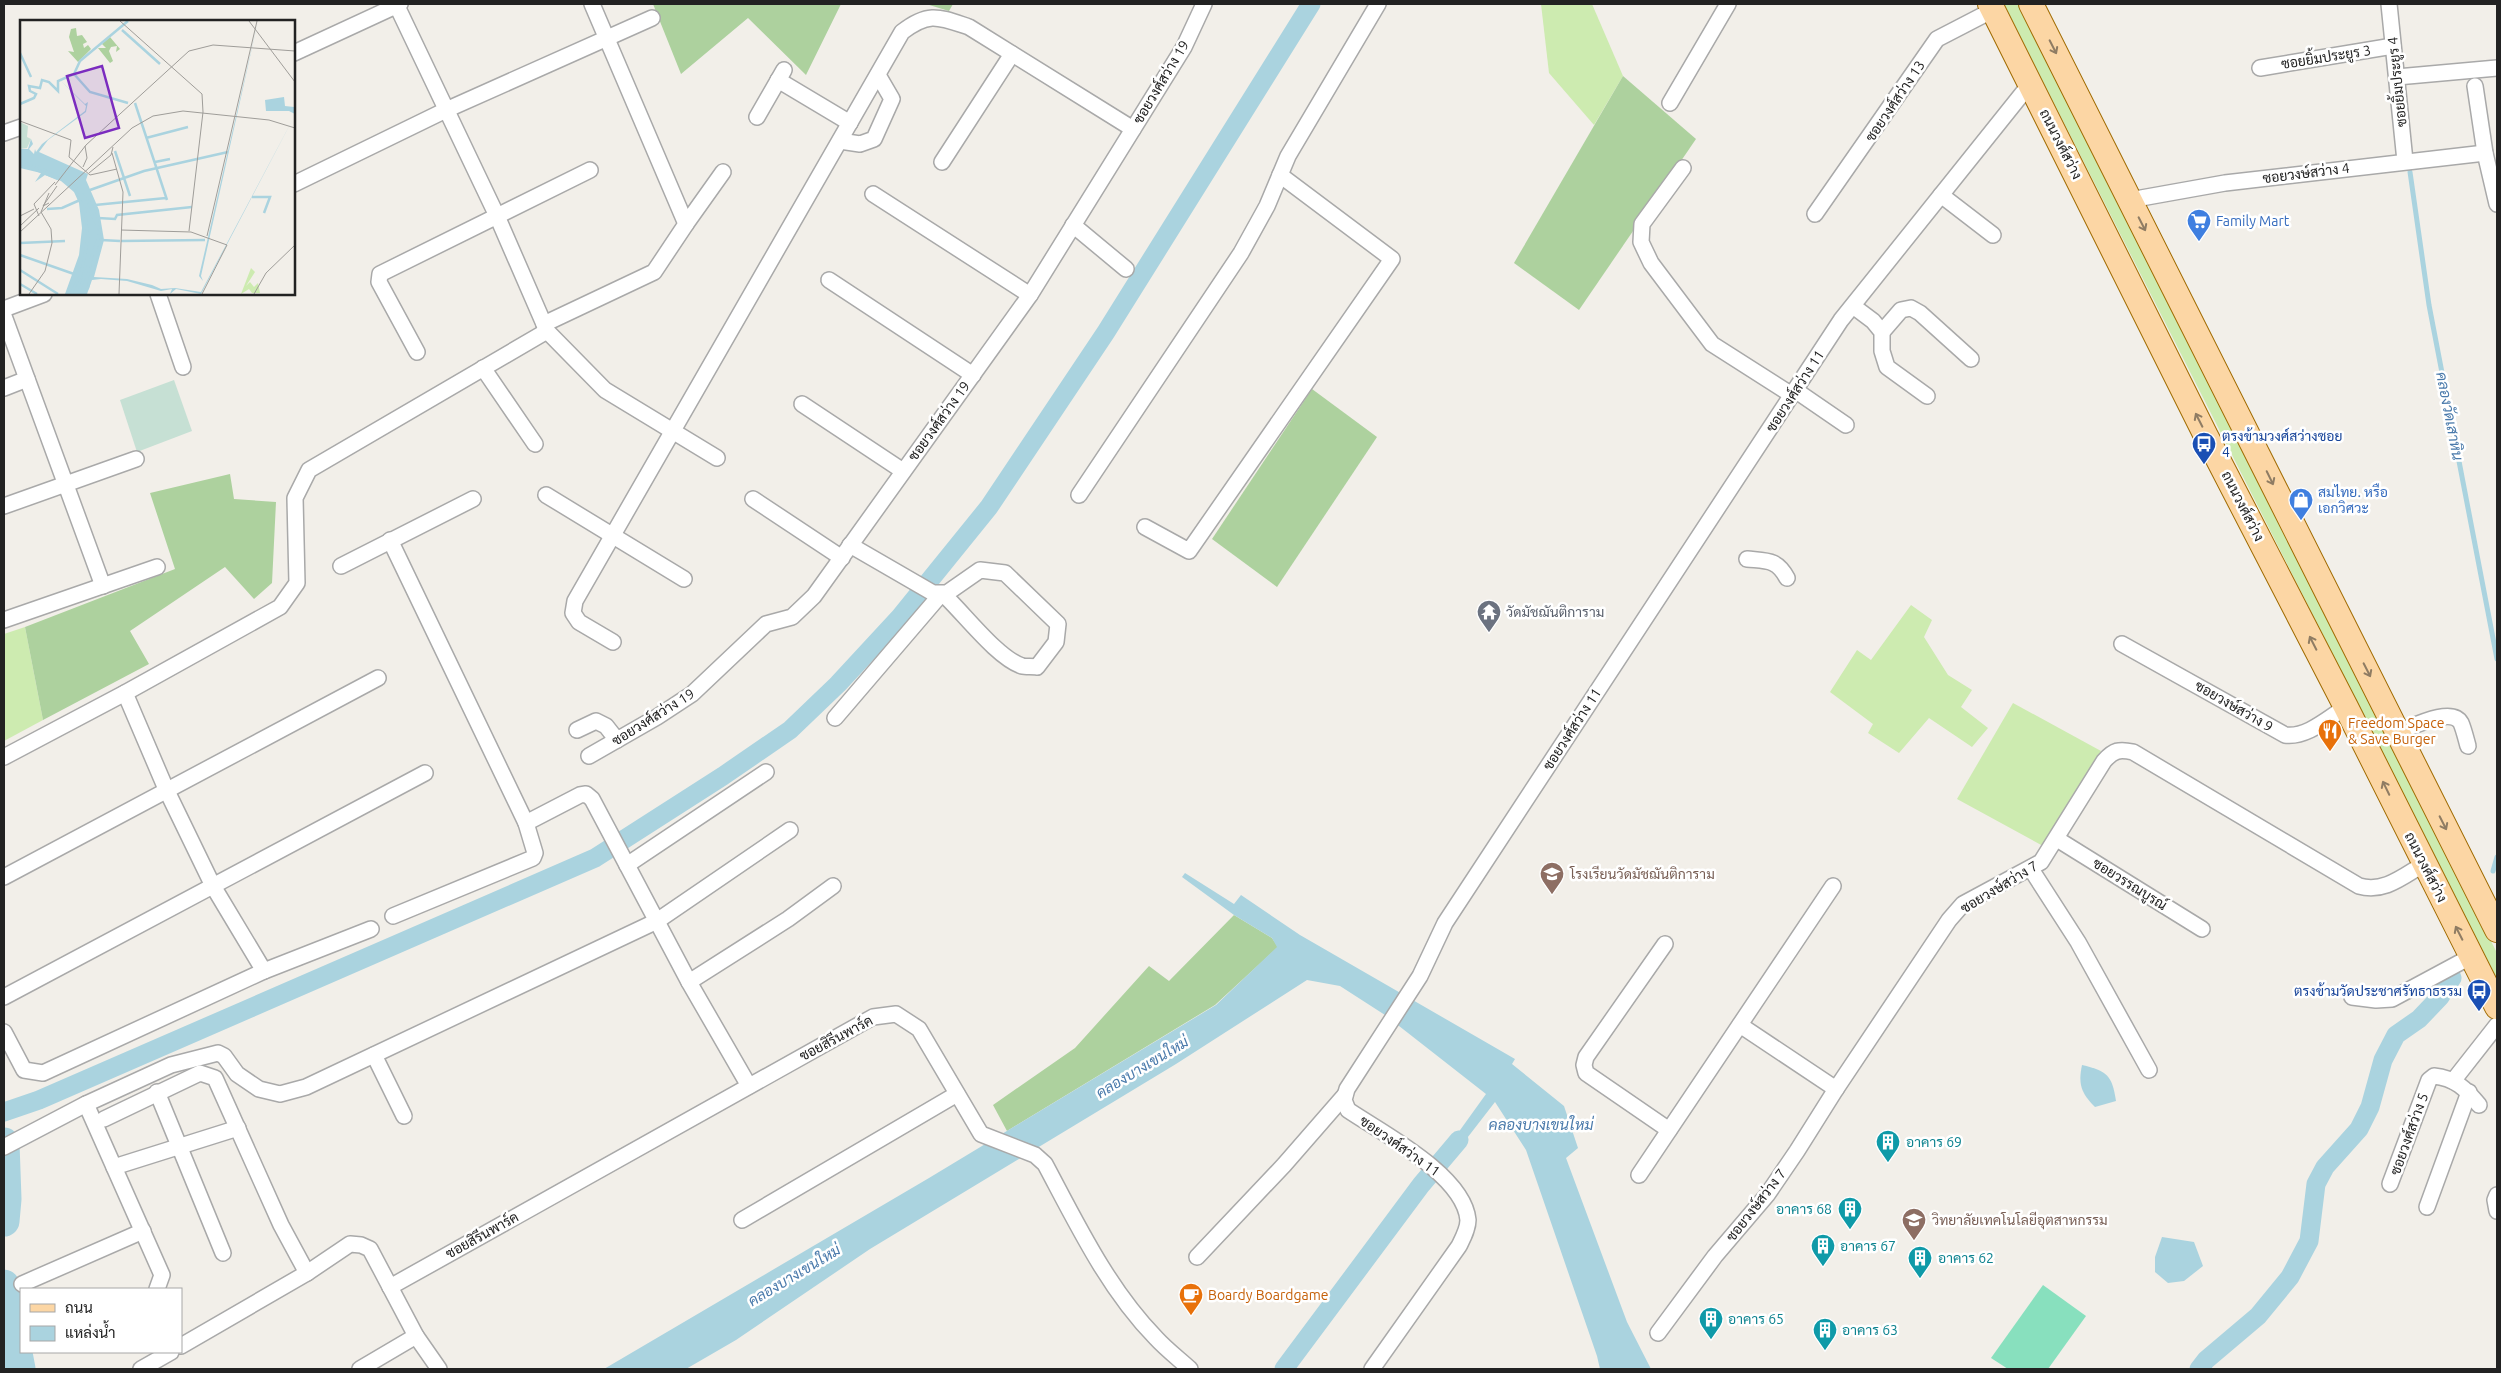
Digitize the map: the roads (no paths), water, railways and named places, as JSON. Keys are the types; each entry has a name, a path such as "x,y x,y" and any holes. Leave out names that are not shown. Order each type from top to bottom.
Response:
{"main road":[{"path":"2031,4 2497,930"},
{"name":"ถนนวงศ์สว่าง","path":"1992,7 2206,436 2346,707 2497,1008"}],"street":[{"path":"295,53 398,4 497,216 545,327 605,390 717,458"},
{"path":"592,4 686,224"},
{"name":"ซอยวงศ์สว่าง 19","path":"589,756 692,694 766,624 792,617 814,596 1030,295 1184,46 1204,4"},
{"path":"1079,495 1241,253 1268,206 1288,156 1316,105 1378,4"},
{"path":"1670,104 1728,4"},
{"name":"ซอยยิ้มประยูร 4","path":"2389,4 2405,161"},
{"name":"ซอยวงศ์สว่าง 13","path":"1815,214 1938,39 1992,7"},
{"path":"613,642 579,622 573,612 575,601 902,32 918,20 940,17 969,27 1133,129"},
{"path":"295,184 446,110 652,18"},
{"name":"ซอยยิ้มประยูร 3","path":"2260,68 2393,46"},
{"path":"942,162 1012,54"},
{"path":"2397,77 2497,68"},
{"path":"757,117 782,75 850,123"},
{"path":"840,141 860,144 874,139 892,99 878,75"},
{"name":"ซอยวงศ์สว่าง 11","path":"1372,1369 1459,1246 1466,1232 1468,1220 1457,1194 1443,1174 1348,1110 1345,1095 1420,976 1445,923 1794,393 1853,306 2030,84"},
{"path":"2476,86 2484,153 2497,204"},
{"path":"4,133 20,127"},
{"name":"ซอยวงษ์สว่าง 4","path":"2130,200 2225,182 2484,153"},
{"path":"1683,168 1642,224 1641,242 1650,263 1712,344 1846,425"},
{"path":"417,352 378,282 380,274 590,170"},
{"path":"4,757 125,694 280,607 297,583 295,498 309,470 483,368 545,327 654,272 723,172"},
{"path":"1145,526 1189,551 1392,259 1280,175"},
{"path":"873,194 1030,295"},
{"path":"1941,195 1993,235"},
{"path":"1073,225 1126,268"},
{"path":"829,280 973,374"},
{"path":"4,309 41,295"},
{"path":"158,295 183,367"},
{"path":"1853,306 1874,321 1882,332 1882,351 1887,367 1927,396"},
{"path":"1882,332 1901,310 1911,308 1920,313 1971,359"},
{"path":"4,316 104,586"},
{"path":"483,368 535,444"},
{"path":"4,388 27,379"},
{"path":"802,404 903,471"},
{"path":"4,506 136,459"},
{"path":"546,496 684,580"},
{"path":"341,566 473,499"},
{"path":"753,499 842,558"},
{"path":"390,540 526,823 535,854 533,858 393,916"},
{"path":"850,546 933,593 942,593 947,593 980,570 1005,573 1058,624 1056,642 1037,667 1022,666 976,630 942,593"},
{"path":"1747,559 1770,561 1781,567 1787,578"},
{"path":"4,620 157,567"},
{"path":"835,718 942,593"},
{"name":"ซอยวงษ์สว่าง 9","path":"2122,644 2285,735 2296,737 2305,733 2346,707"},
{"path":"4,877 166,789 378,678"},
{"path":"125,694 166,789 212,886 264,971"},
{"path":"2398,732 2440,717 2452,716 2460,722 2468,746"},
{"path":"577,730 596,721 606,726 617,740"},
{"name":"ซอยวงษ์สว่าง 7","path":"1658,1333 1716,1256 1767,1195 1949,920 1964,904 2041,862 2104,761 2119,749 2142,757 2358,886 2372,890 2386,887 2424,864"},
{"path":"627,866 766,772"},
{"path":"4,997 425,774"},
{"path":"526,823 580,795 586,794 592,799 690,982 749,1086"},
{"path":"4,1147 86,1104 171,1066 218,1053 224,1056 237,1074 259,1089 280,1094 306,1087 657,921 790,830"},
{"name":"ซอยวรรณบูรณ์","path":"2057,839 2202,930"},
{"path":"2031,869 2078,942 2149,1070"},
{"path":"690,982 788,919 833,886"},
{"path":"1639,1175 1833,886"},
{"path":"4,1032 24,1070 44,1073 264,971 371,929"},
{"path":"1665,944 1586,1057 1584,1065 1586,1073 1669,1130"},
{"path":"2352,997 2376,1000 2392,999 2472,956"},
{"name":"ซอยสิรีนพาร์ค","path":"390,1287 873,1017 896,1014 918,1029 981,1134 1035,1155 1045,1164 1090,1248 1131,1310 1156,1339 1190,1369"},
{"path":"1740,1025 1836,1089"},
{"path":"2479,1105 2465,1087 2453,1081 2497,1025"},
{"path":"374,1055 404,1116"},
{"path":"104,1119 200,1073 215,1078 281,1225 307,1273"},
{"name":"ซอยวงศ์สว่าง 5","path":"2390,1184 2429,1080 2434,1076 2453,1081"},
{"path":"157,1092 223,1253"},
{"path":"2427,1207 2469,1092"},
{"path":"742,1220 957,1094"},
{"path":"1198,1257 1345,1095"},
{"path":"86,1104 162,1275 156,1288"},
{"path":"114,1168 238,1128"},
{"path":"2497,1195 2495,1200 2497,1211"},
{"path":"22,1284 143,1232"},
{"path":"182,1345 307,1273 350,1244 361,1245 370,1249 416,1336 439,1369"},
{"path":"360,1369 416,1336"},
{"path":"141,1369 169,1353"}],"water":[{"name":"คลองบางเขนใหม่","path":"1185,873 1234,904 1241,895 1300,935 1515,1059 1512,1064 1564,1106 1578,1148 1566,1158 1627,1322 1651,1369 1600,1369 1526,1150 1495,1102 1447,1164 1440,1158 1486,1094 1385,1015 1340,986 1307,980 1176,1064 870,1249 736,1340 686,1369 604,1369 929,1178 1216,1005 1277,947 1272,938 1234,915 1182,877"},
{"path":"2082,1065 2103,1072 2107,1076 2113,1085 2116,1101 2095,1107 2082,1088 2080,1078"},
{"path":"2162,1237 2194,1242 2203,1266 2184,1281 2168,1283 2155,1272 2155,1257"}],"waterway":[{"path":"4,1112 39,1100 595,858 723,776 790,730 838,684 900,617 989,507 1106,332 1311,4"},
{"name":"คลองวัดเสาหิน","path":"2410,172 2429,305 2497,659"},
{"name":"คลองวัดเสาหิน","path":"2493,871 2497,857"},
{"name":"คลองวัดเสาหิน","path":"2199,1369 2206,1360 2258,1316 2290,1277 2309,1241 2316,1184 2325,1167 2359,1129 2370,1107 2383,1060 2396,1035 2419,1019 2440,997 2452,978"},
{"path":"1284,1369 1421,1185 1459,1140"},
{"path":"4,1143 6,1199 4,1221"},
{"path":"4,1285 20,1369"}],"place":[{"name":"Family Mart","path":"2199,242"},
{"name":"ตรงข้ามวงศ์สว่างซอย 4","path":"2204,465"},
{"name":"สมไทย. หรือ เอกวิศวะ","path":"2301,521"},
{"name":"วัดมัชฌันติการาม","path":"1489,633"},
{"name":"Freedom Space & Save Burger","path":"2330,752"},
{"name":"โรงเรียนวัดมัชฌันติการาม","path":"1552,895"},
{"name":"ตรงข้ามวัดประชาศรัทธาธรรม","path":"2479,1012"},
{"name":"อาคาร 69","path":"1888,1163"},
{"name":"อาคาร 68","path":"1850,1230"},
{"name":"วิทยาลัยเทคโนโลยีอุตสาหกรรม","path":"1914,1241"},
{"name":"อาคาร 67","path":"1823,1267"},
{"name":"อาคาร 62","path":"1920,1279"},
{"name":"Boardy Boardgame","path":"1191,1316"},
{"name":"อาคาร 65","path":"1711,1340"},
{"name":"อาคาร 63","path":"1825,1351"}]}
